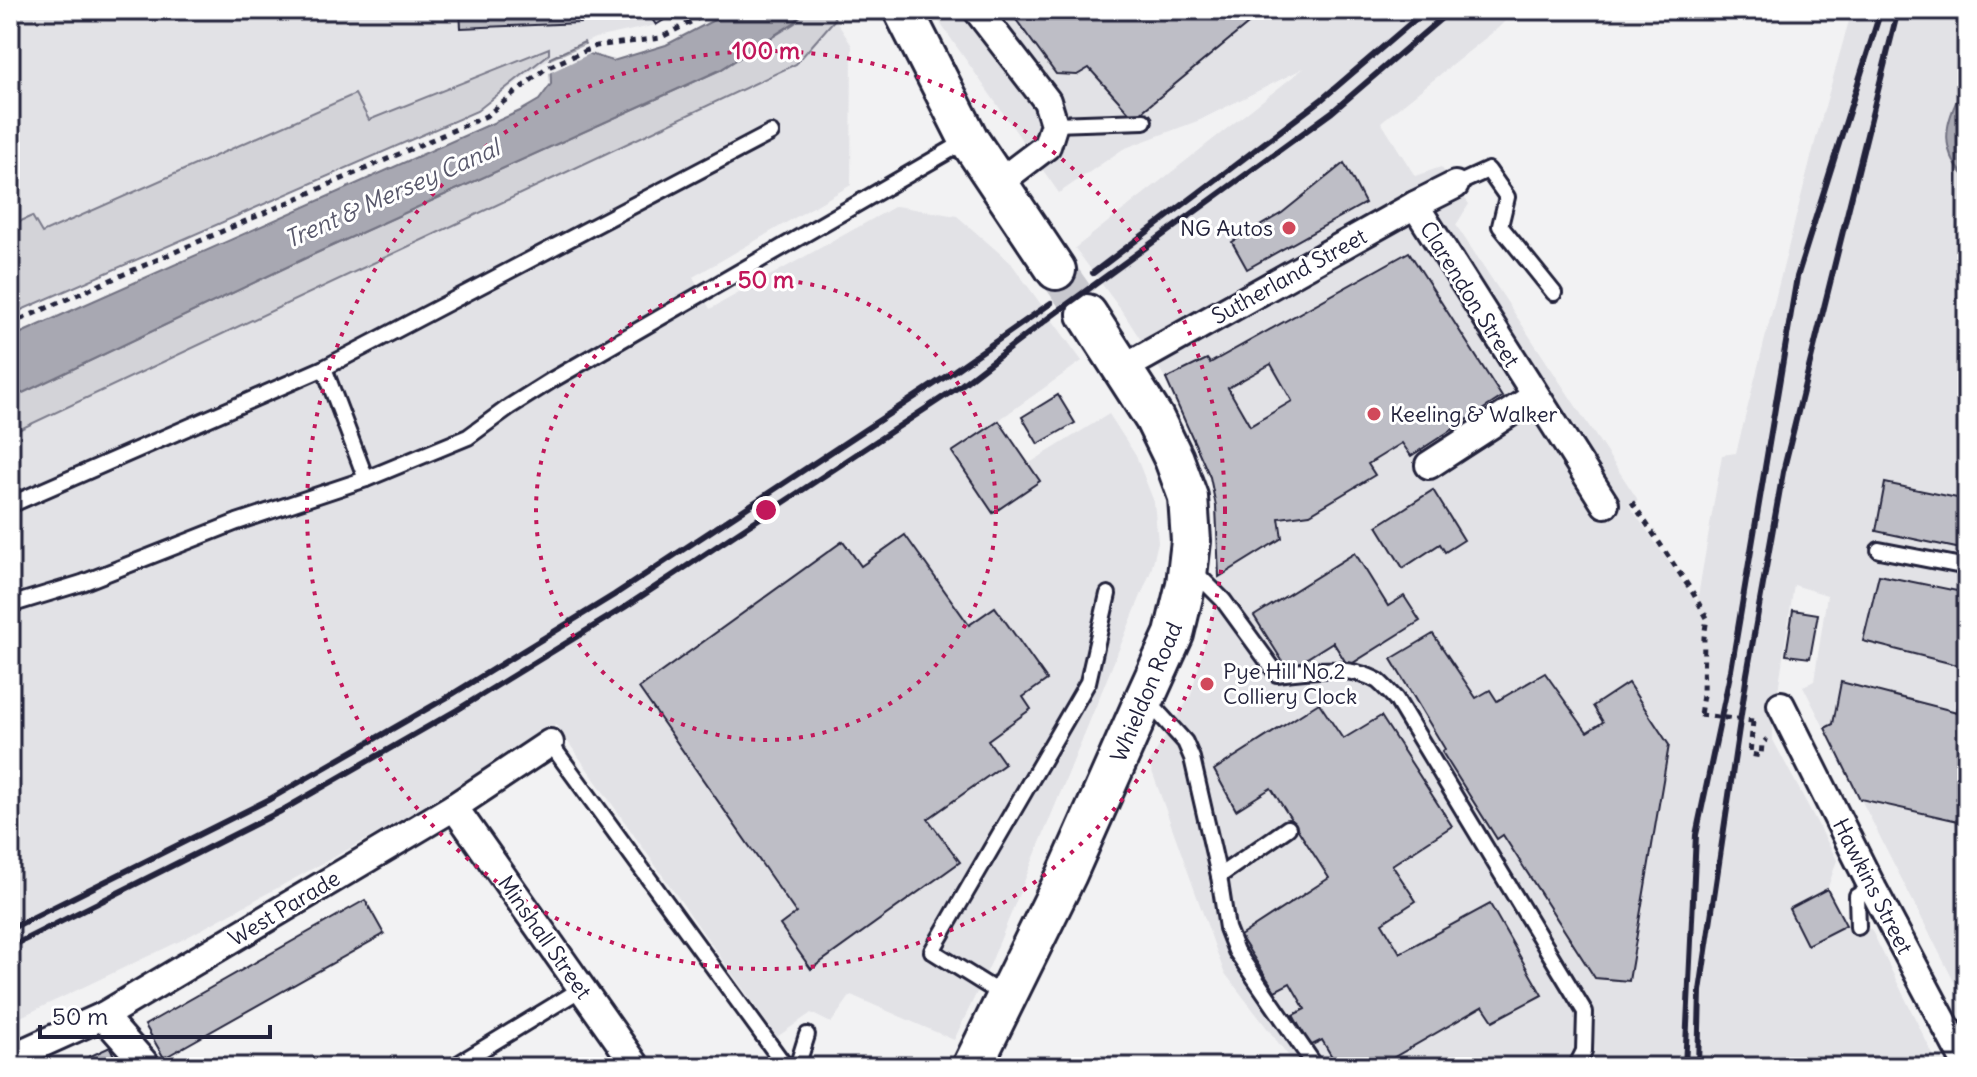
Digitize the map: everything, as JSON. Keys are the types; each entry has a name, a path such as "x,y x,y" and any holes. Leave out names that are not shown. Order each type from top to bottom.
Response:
{"street":[{"path":"903,10 969,140 1056,270"},
{"path":"977,10 1047,101 1054,124 1047,146 997,184"},
{"name":"Sutherland Street","path":"1124,368 1455,185"},
{"name":"Clarendon Street","path":"1415,205 1534,397 1605,504"},
{"name":"Whieldon Road","path":"975,1066 1067,874 1174,634 1188,565 1191,541 1188,497 1174,459 1124,368 1087,314"},
{"path":"1429,465 1534,397"},
{"name":"Hawkins Street","path":"1781,705 1873,889 1967,1066"},
{"name":"West Parade","path":"10,1058 103,1016 454,807 550,743"},
{"name":"Minshall Street","path":"454,807 637,1067"},
{"path":"103,1016 148,1067"}],"lane":[{"path":"1054,124 1144,121"},
{"path":"10,505 324,368 771,133"},
{"path":"10,605 82,583 237,522 366,479 468,437 552,380 969,140"},
{"path":"1455,185 1488,170 1507,197 1500,226 1554,293"},
{"path":"324,368 366,479"},
{"path":"1879,550 1967,567"},
{"path":"1188,565 1223,600 1277,674 1314,669 1349,672 1377,681 1396,699 1585,1012 1584,1051 1576,1067"},
{"path":"1007,997 932,951 1088,682 1108,594"},
{"path":"1145,698 1185,742 1192,758 1219,876 1227,928 1236,951 1316,1067"},
{"path":"550,743 786,1067"},
{"path":"1219,876 1288,828"},
{"path":"1858,927 1857,896 1873,889"},
{"path":"453,1067 581,989"},
{"path":"797,1067 807,1035"}],"path":[{"path":"10,324 486,116 546,68 596,46 660,38 714,10"},
{"path":"1605,504 1624,490 1707,618 1700,715 1753,721 1750,754 1761,756 1762,744"}],"shaded area":[{"path":"10,10 680,10 656,25 595,38 550,58 495,99 460,117 412,105 368,120 354,95 41,233 10,225"},
{"path":"805,10 830,10 835,19 796,64 10,434 10,399 312,255 720,70 795,23"},
{"path":"931,10 1516,10 1381,122 1415,176 1441,167 1469,204 1456,225 1638,500 1629,505 1697,602 1722,455 1736,453 1852,10 1967,10 1967,1007 1803,686 1814,681 1827,595 1794,585 1773,724 1773,740 1837,860 1827,890 1846,925 1871,929 1939,1067 1297,1067 1224,972 1149,763 1191,695 1214,608 1219,577 1216,506 1210,477 1166,379 1124,314 1075,248 1304,68 1200,120 1123,149 1059,193"},
{"path":"835,19 852,46 851,185 693,277 710,309 896,206 957,216 1011,263 1082,361 999,420 1028,464 1109,414 1136,456 1154,502 1158,542 1151,571 990,965 954,1040 851,995 831,1023 811,1013 777,1037 556,725 424,808 180,941 10,1022 10,434 796,64"},
{"path":"549,48 549,54 477,111 10,315 10,226 32,216 42,233 355,94 369,120"}],"water":[{"name":"Trent & Mersey Canal","path":"733,10 805,10 795,22 720,70 312,255 10,399 10,338 520,111 539,100 551,84 550,58 584,42 590,54 613,61 666,45"},
{"path":"1967,81 1967,178 1950,154 1947,142 1950,118"}],"pier":[{"path":"589,43 596,51 549,73 546,62"}],"building":[{"path":"460,10 580,10 580,23 461,28"},
{"path":"646,10 680,10 656,25"},
{"path":"1009,10 1265,10 1134,118 1089,68 1077,75 1056,74"},
{"name":"NG Autos","path":"1344,163 1365,203 1247,269 1232,242 1282,213"},
{"name":"Keeling & Walker","path":"1409,252 1502,397 1411,456 1402,443 1368,464 1375,475 1310,514 1279,518 1282,538 1219,577 1216,506 1210,477 1166,379 1207,359 1210,363","holes":["1271,364 1292,401 1250,426 1228,388"]},
{"path":"1058,395 1075,423 1038,444 1022,417"},
{"path":"999,421 1040,481 993,513 952,452"},
{"path":"1885,483 1967,500 1967,522 1961,549 1876,531"},
{"path":"1433,490 1464,540 1445,552 1440,544 1403,568 1377,526"},
{"path":"905,535 969,625 995,607 1047,680 1023,697 1031,709 988,740 1005,764 928,819 960,862 811,969 780,925 796,913 639,688 843,541 861,566"},
{"path":"1355,553 1388,606 1404,596 1420,621 1348,666 1333,642 1288,670 1254,616"},
{"path":"1879,575 1967,593 1967,823 1860,799 1825,728 1833,724 1841,682 1957,712 1965,667 1863,641"},
{"path":"1793,610 1818,614 1810,658 1786,655"},
{"path":"1433,634 1476,698 1490,690 1497,701 1545,673 1587,732 1603,722 1593,706 1628,683 1669,745 1629,981 1595,978 1503,835 1497,839 1442,752 1445,749 1391,659"},
{"name":"Pye Hill No.2 Colliery Clock","path":"1204,678 1213,681 1210,689 1201,686"},
{"path":"1319,703 1343,739 1381,716 1452,826 1392,865 1416,901 1382,923 1400,953 1490,904 1542,995 1493,1021 1483,1006 1377,1067 1338,1067 1322,1040 1310,1046 1293,1015 1305,1009 1290,983 1275,991 1240,936 1329,878 1271,788 1236,810 1214,770"},
{"path":"1827,889 1846,925 1807,945 1789,909"},
{"path":"365,900 384,934 164,1058 145,1025"},
{"path":"110,1047 119,1067 67,1067"}],"tunnel":[{"path":"1056,270 1087,314"}],"railway":[{"path":"1093,273 1321,100 1426,10"},
{"path":"10,947 281,811 457,710 625,607 960,386 1332,112 1451,10"},
{"path":"1685,1067 1696,835 1731,670 1797,277 1881,10"},
{"path":"1698,1067 1700,991 1747,674 1783,472 1898,10"},
{"path":"10,929 270,799 446,698 614,595 948,375 1051,303"}],"place":[{"name":"NG Autos","path":"1289,228"},
{"name":"Keeling & Walker","path":"1374,414"},
{"name":"Pye Hill No.2 Colliery Clock","path":"1207,684"}]}
